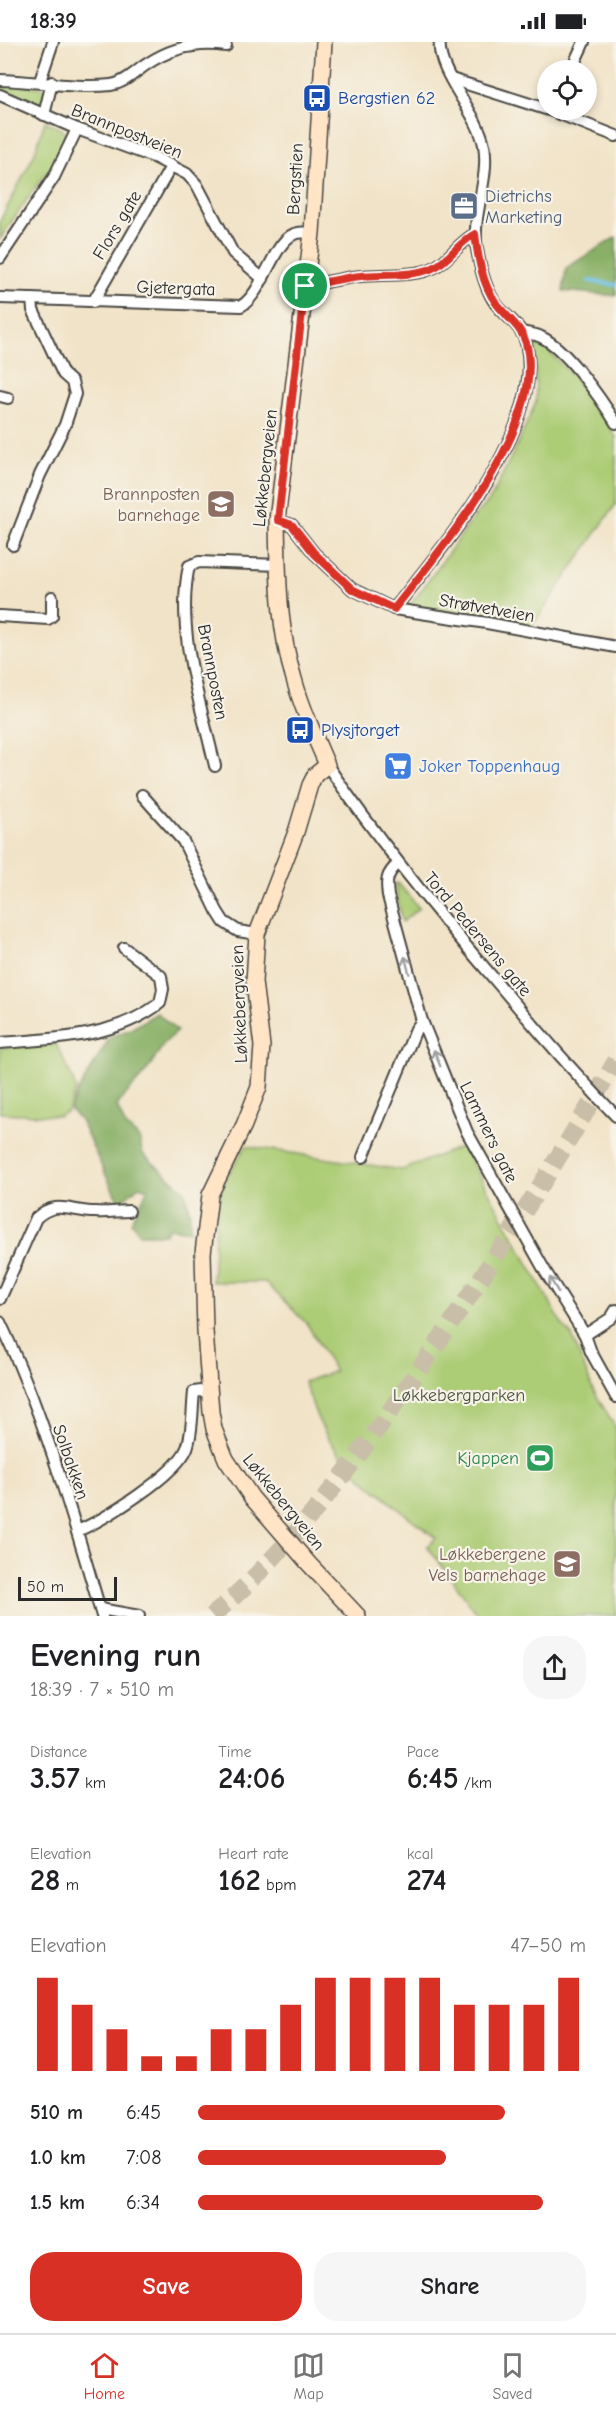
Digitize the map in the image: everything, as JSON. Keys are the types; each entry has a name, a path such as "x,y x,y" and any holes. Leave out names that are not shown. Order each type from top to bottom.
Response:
{"main road":[{"name":"Bergstien","path":"302,317 312,233 324,42"},
{"name":"Løkkebergveien","path":"302,317 278,520 278,565 283,625 293,677 307,719 327,765 315,775 310,785 296,832 256,934 254,982 262,1046 259,1087 244,1125 210,1195 203,1253 208,1390 214,1429 233,1472 252,1498 309,1564 358,1616"}],"street":[{"path":"40,81 53,42"},
{"path":"394,609 446,542 498,464 522,406 526,389 528,361 522,332 496,304 489,292 475,234 484,183 484,144 474,118 441,57 440,42"},
{"path":"576,60 584,42"},
{"path":"0,80 90,86 113,85 128,78 149,63 191,45 226,46"},
{"path":"451,79 537,105"},
{"path":"44,115 51,82"},
{"name":"Brannpostveien","path":"0,95 77,129 172,165 187,174 196,185 233,253 263,279"},
{"path":"577,120 616,136"},
{"path":"0,258 54,177 77,129"},
{"name":"Flors gate","path":"93,302 172,165"},
{"name":"Gjetergata","path":"0,298 241,306 250,300 283,241 296,232 312,233"},
{"path":"305,286 360,276 396,275 434,268 451,255 466,238 475,234"},
{"path":"13,544 40,476 65,425 75,394 72,382 63,374 33,310 32,299"},
{"path":"522,332 541,337 556,347 603,403 616,423"},
{"name":"Strøtvetveien","path":"278,520 292,525 314,553 352,589 394,609 487,623 616,647"},
{"name":"Brannposten","path":"215,766 187,641 186,578 189,566 199,562 278,565"},
{"path":"0,616 48,619 52,616 52,597"},
{"name":"Tord Pedersens gate","path":"327,765 398,864 573,1071 616,1116"},
{"path":"142,795 183,841 224,922 238,931 256,934"},
{"name":"Lammers gate","path":"398,864 390,871 386,881 388,896 422,1021 467,1132 551,1281 585,1335 591,1352 616,1397"},
{"path":"0,1043 64,1038 104,1030 149,1011 160,1003 163,989 160,976 124,948"},
{"path":"363,1157 416,1029 422,1021"},
{"path":"0,1299 36,1218 45,1210 56,1207 94,1212 129,1211"},
{"path":"585,1335 611,1318 616,1310"},
{"name":"Solbakken","path":"0,1322 21,1365 77,1531 101,1612"},
{"path":"77,1531 98,1522 179,1463 187,1446 194,1392 208,1390"},
{"path":"101,1612 139,1616"}],"green space":[{"path":"0,84 34,86 45,90 42,105 37,107 0,92"},
{"path":"45,121 63,130 69,138 62,154 34,189 0,239 0,221 34,155"},
{"path":"616,237 616,296 563,291 566,268"},
{"path":"535,343 545,347 586,391 616,437 616,504 531,628 409,607 476,515 490,500 519,441 536,402"},
{"path":"398,883 419,908 402,922 395,884"},
{"path":"157,1013 177,1031 117,1106 125,1125 139,1138 143,1154 185,1191 190,1213 190,1231 169,1228 165,1234 140,1234 131,1222 148,1189 139,1186 119,1203 81,1122 70,1109 110,1037 131,1029"},
{"path":"56,1044 76,1089 68,1111 59,1116 0,1113 0,1048"},
{"name":"Løkkebergparken","path":"246,1146 402,1170 463,1146 562,1324 572,1336 593,1390 616,1428 616,1616 479,1616 427,1546 436,1538 388,1501 343,1458 321,1425 304,1382 335,1371 307,1324 265,1282 212,1282 216,1217 225,1179"}],"waterway":[{"path":"589,281 616,285"}],"tunnel":[{"path":"212,1616 242,1589 296,1532 370,1439 494,1259 616,1061"}],"place":[{"name":"Bergstien 62","path":"317,98"},
{"name":"Dietrichs Marketing","path":"464,206"},
{"name":"Brannposten barnehage","path":"221,504"},
{"name":"Plysjtorget","path":"300,730"},
{"name":"Joker Toppenhaug","path":"398,766"},
{"name":"Kjappen","path":"540,1458"},
{"name":"Løkkebergene Vels barnehage","path":"567,1564"}],"route":[{"path":"475,234 489,292 496,304 522,332 527,346 528,375 522,406 498,464 446,542 394,609 352,589 314,553 292,525 278,520 305,286 360,276 396,275 434,268 451,255 466,238 475,234"}]}
